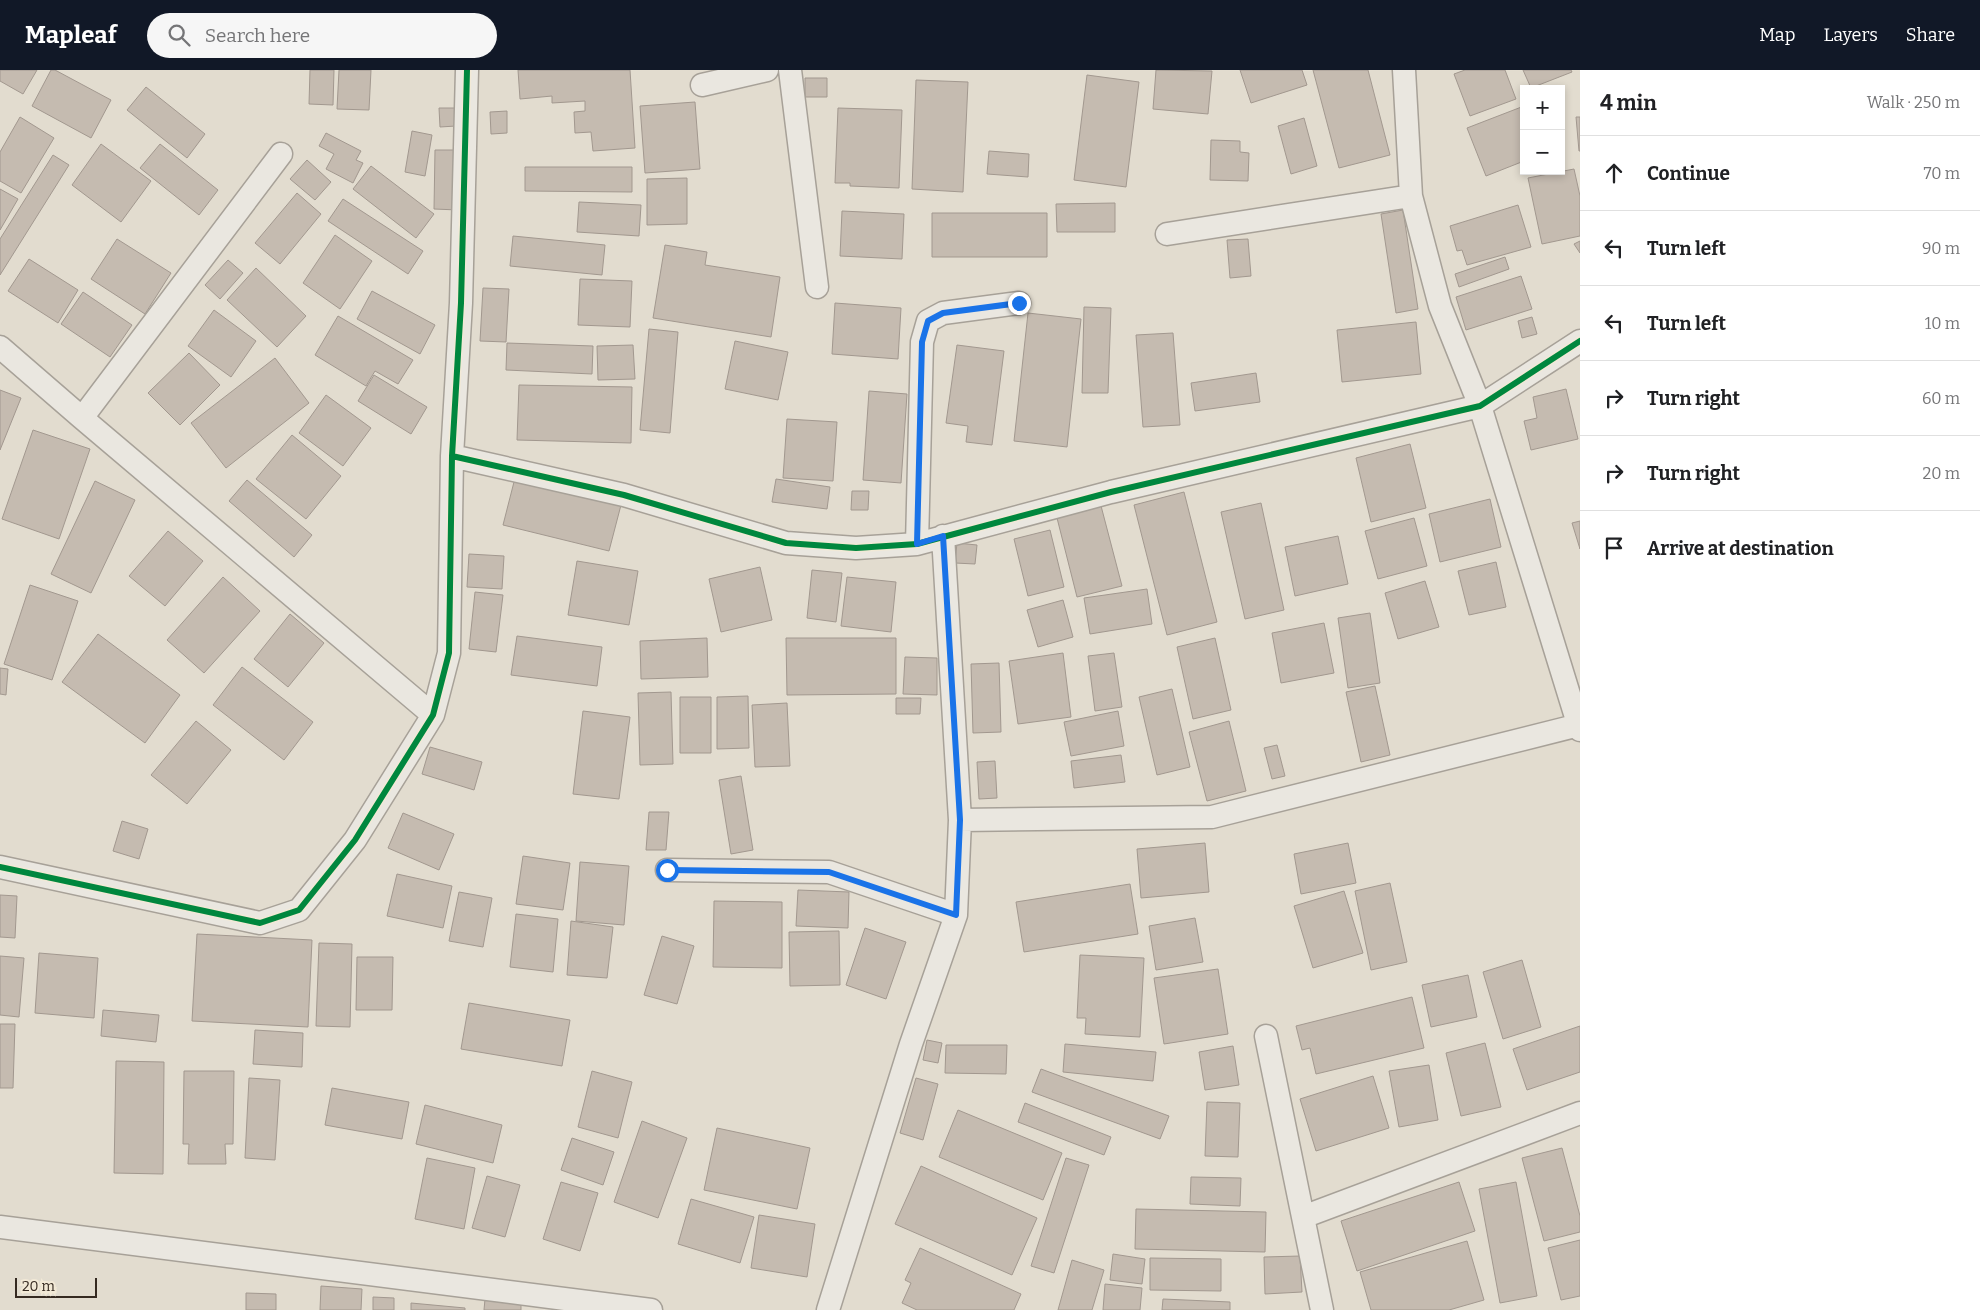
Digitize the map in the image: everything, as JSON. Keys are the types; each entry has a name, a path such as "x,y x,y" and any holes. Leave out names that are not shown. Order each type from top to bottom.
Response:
{"street":[{"path":"0,867 260,922 299,910 354,840 433,715 449,653 452,456 461,303 467,70"},
{"path":"702,85 767,70"},
{"path":"790,70 817,286"},
{"path":"960,820 1212,817 1579,728 1480,406 1440,306 1411,196 1404,70"},
{"path":"82,418 281,154"},
{"path":"1167,234 1411,196"},
{"path":"917,544 922,342 928,321 943,313 1019,303"},
{"path":"452,456 624,495 786,543 856,548 917,544 1111,492 1480,406 1580,341"},
{"path":"0,346 82,418 433,715"},
{"path":"828,1310 911,1044 956,915 960,820 943,536"},
{"path":"667,870 829,872 956,915"},
{"path":"1266,1036 1322,1310"},
{"path":"1303,1217 1580,1113"},
{"path":"0,1227 651,1310"}],"building":[{"path":"0,70 37,70 23,94 0,81"},
{"path":"51,70 55,70 111,100 91,138 32,106"},
{"path":"310,70 334,70 333,105 309,104"},
{"path":"339,70 371,70 369,110 337,109"},
{"path":"518,70 630,70 635,148 593,151 591,132 575,133 574,112 585,111 585,101 552,103 552,96 520,99"},
{"path":"1156,70 1212,71 1208,114 1153,109"},
{"path":"1240,70 1302,70 1307,85 1251,103"},
{"path":"1313,70 1368,70 1390,155 1339,168"},
{"path":"1465,70 1505,70 1516,99 1470,116 1454,74"},
{"path":"1523,70 1571,70 1572,72 1539,85 1530,85"},
{"path":"1087,75 1139,82 1126,187 1074,180"},
{"path":"805,78 827,78 827,97 805,97"},
{"path":"916,80 968,82 963,192 912,189"},
{"path":"146,87 205,134 187,158 127,110"},
{"path":"695,102 700,169 645,173 640,106"},
{"path":"439,108 455,108 456,126 440,127"},
{"path":"838,108 902,110 899,188 850,186 850,183 835,183"},
{"path":"1520,108 1520,163 1486,176 1467,128"},
{"path":"507,111 507,133 491,134 490,112"},
{"path":"20,117 54,138 21,193 0,181 0,152"},
{"path":"1576,117 1580,117 1580,151 1579,151"},
{"path":"1304,118 1317,166 1291,174 1278,126"},
{"path":"412,131 432,135 425,176 405,172"},
{"path":"326,133 361,151 356,160 363,163 353,183 326,169 334,154 319,146"},
{"path":"1211,140 1240,141 1240,152 1249,153 1248,181 1210,180"},
{"path":"101,144 151,181 121,222 72,185"},
{"path":"160,144 218,190 199,215 140,168"},
{"path":"435,150 459,150 458,210 434,209"},
{"path":"989,151 1029,154 1028,177 987,174"},
{"path":"53,155 69,165 0,275 0,239"},
{"path":"307,160 331,182 315,200 290,179"},
{"path":"371,166 434,214 416,238 353,189"},
{"path":"525,167 632,167 632,192 525,191"},
{"path":"1574,169 1580,196 1580,236 1542,244 1528,178 1543,175 1565,175 1565,171"},
{"path":"687,178 687,224 647,225 647,179"},
{"path":"0,189 18,199 0,230"},
{"path":"297,193 321,214 280,264 255,243"},
{"path":"343,199 423,251 408,274 328,221"},
{"path":"579,202 641,205 639,236 577,232"},
{"path":"1115,203 1115,232 1057,232 1056,204"},
{"path":"1518,205 1531,247 1467,265 1462,250 1457,251 1450,226"},
{"path":"1403,210 1418,309 1396,313 1381,214"},
{"path":"842,211 904,214 902,259 840,256"},
{"path":"932,213 1047,213 1047,257 932,257"},
{"path":"335,235 372,261 340,309 303,283"},
{"path":"513,236 605,245 602,275 510,266"},
{"path":"117,239 171,273 145,314 91,279"},
{"path":"1248,239 1251,276 1230,278 1227,240"},
{"path":"1580,241 1580,253 1574,244"},
{"path":"665,245 707,252 705,265 780,277 771,337 653,318"},
{"path":"1505,257 1509,269 1459,287 1455,274"},
{"path":"29,259 78,290 58,323 8,291"},
{"path":"228,260 243,273 220,299 205,285"},
{"path":"256,268 306,316 277,347 227,300"},
{"path":"1521,276 1532,309 1466,330 1456,297"},
{"path":"580,279 632,281 630,327 578,325"},
{"path":"483,288 509,289 506,342 480,341"},
{"path":"372,291 435,325 420,354 357,319"},
{"path":"83,292 132,325 110,357 61,324"},
{"path":"835,303 901,308 898,359 832,354"},
{"path":"1084,307 1111,308 1108,393 1082,393"},
{"path":"214,310 256,341 231,377 188,346"},
{"path":"1028,313 1081,319 1067,447 1014,441"},
{"path":"338,316 413,360 398,384 375,371 366,386 315,355"},
{"path":"1532,317 1537,334 1522,338 1518,321"},
{"path":"1416,322 1421,374 1342,382 1337,330"},
{"path":"649,329 678,332 670,433 640,430"},
{"path":"1173,333 1180,425 1143,427 1136,335"},
{"path":"735,341 788,352 778,400 725,389"},
{"path":"507,343 593,346 592,374 506,370"},
{"path":"633,345 635,379 598,380 597,346"},
{"path":"957,345 1004,351 992,445 966,442 968,426 946,423"},
{"path":"189,353 220,385 180,425 148,393"},
{"path":"275,358 309,403 226,468 191,423"},
{"path":"1256,373 1260,402 1195,411 1191,383"},
{"path":"374,375 427,407 411,434 358,401"},
{"path":"519,385 632,387 631,443 517,440"},
{"path":"1566,389 1578,439 1531,450 1524,421 1537,418 1533,397"},
{"path":"0,390 21,398 0,450"},
{"path":"869,391 907,394 901,483 863,480"},
{"path":"326,395 371,428 343,466 299,433"},
{"path":"787,419 837,422 833,481 783,478"},
{"path":"33,430 90,449 59,539 2,519"},
{"path":"292,435 341,476 306,519 256,479"},
{"path":"1410,444 1426,508 1371,522 1356,458"},
{"path":"515,478 621,505 609,551 503,525"},
{"path":"776,479 830,487 827,509 772,502"},
{"path":"247,480 312,535 294,557 229,501"},
{"path":"95,481 135,500 91,593 51,574"},
{"path":"852,491 869,491 868,510 851,510"},
{"path":"1184,492 1217,622 1167,635 1134,505"},
{"path":"1490,499 1501,547 1440,562 1429,514"},
{"path":"1100,502 1122,586 1077,597 1056,514"},
{"path":"1261,503 1284,610 1245,619 1221,512"},
{"path":"1414,518 1427,566 1378,579 1365,531"},
{"path":"1580,521 1580,549 1572,523"},
{"path":"1050,530 1064,587 1028,596 1014,539"},
{"path":"168,531 203,561 165,606 129,576"},
{"path":"1338,536 1348,584 1295,596 1285,547"},
{"path":"957,543 977,545 975,564 955,563"},
{"path":"469,554 504,556 502,589 467,587"},
{"path":"577,561 638,571 629,625 568,615"},
{"path":"1496,562 1506,607 1469,615 1458,571"},
{"path":"760,567 772,620 721,632 709,579"},
{"path":"812,570 842,573 836,622 807,618"},
{"path":"223,577 260,611 204,673 167,640"},
{"path":"847,577 896,582 891,632 841,626"},
{"path":"1425,581 1439,627 1398,639 1385,593"},
{"path":"30,585 78,601 52,680 4,664"},
{"path":"1147,589 1152,624 1090,634 1084,598"},
{"path":"475,592 503,595 496,652 469,649"},
{"path":"1063,600 1073,637 1038,647 1027,610"},
{"path":"1370,613 1380,683 1348,688 1338,618"},
{"path":"290,614 324,643 288,687 254,659"},
{"path":"1324,623 1334,673 1281,683 1272,633"},
{"path":"98,634 180,695 145,743 62,682"},
{"path":"517,636 602,647 597,686 511,675"},
{"path":"707,638 708,677 641,679 640,641"},
{"path":"786,638 896,638 896,694 787,695"},
{"path":"1215,638 1231,710 1193,719 1177,647"},
{"path":"1063,653 1071,717 1018,724 1009,661"},
{"path":"1114,653 1122,707 1095,711 1088,656"},
{"path":"905,657 937,658 937,695 903,694"},
{"path":"999,663 1001,732 973,733 971,664"},
{"path":"242,667 313,722 284,760 213,705"},
{"path":"0,668 8,669 6,695 0,694"},
{"path":"1375,686 1390,755 1361,762 1346,692"},
{"path":"1172,689 1190,767 1157,775 1139,697"},
{"path":"671,692 673,764 640,765 638,693"},
{"path":"748,696 749,748 717,749 717,697"},
{"path":"680,697 711,697 711,753 680,753"},
{"path":"896,698 921,698 920,714 896,714"},
{"path":"787,703 790,766 755,767 752,705"},
{"path":"583,711 630,717 619,799 573,794"},
{"path":"1118,711 1124,746 1071,756 1064,722"},
{"path":"196,721 231,750 187,804 151,775"},
{"path":"1229,721 1246,791 1207,801 1189,732"},
{"path":"1277,745 1285,776 1272,779 1264,748"},
{"path":"430,747 482,762 474,790 422,774"},
{"path":"1121,755 1125,782 1074,788 1071,761"},
{"path":"995,761 997,798 979,799 977,762"},
{"path":"741,776 753,850 731,854 719,780"},
{"path":"649,812 669,812 666,850 646,850"},
{"path":"403,813 454,834 439,870 388,848"},
{"path":"122,821 148,829 139,859 113,851"},
{"path":"1205,843 1209,892 1141,898 1137,849"},
{"path":"1348,843 1356,883 1301,894 1294,854"},
{"path":"523,856 570,863 563,910 516,904"},
{"path":"580,862 629,866 624,925 576,921"},
{"path":"397,874 452,886 443,928 387,916"},
{"path":"1390,883 1407,962 1371,970 1355,891"},
{"path":"1130,884 1138,934 1024,952 1016,902"},
{"path":"798,890 849,892 848,928 796,926"},
{"path":"1344,891 1363,953 1313,968 1294,906"},
{"path":"459,892 492,898 483,947 449,941"},
{"path":"0,895 17,896 15,938 0,937"},
{"path":"714,901 782,902 782,968 713,967"},
{"path":"516,914 558,919 553,972 510,967"},
{"path":"1195,918 1203,962 1156,970 1149,926"},
{"path":"571,921 613,927 607,978 567,975"},
{"path":"865,928 906,942 886,999 846,985"},
{"path":"839,931 840,985 790,986 789,932"},
{"path":"197,934 312,940 308,1027 192,1021"},
{"path":"662,936 694,946 677,1004 644,995"},
{"path":"319,943 352,944 350,1027 316,1026"},
{"path":"39,953 98,958 94,1018 35,1013"},
{"path":"1080,955 1144,958 1140,1037 1085,1034 1086,1018 1077,1018"},
{"path":"0,956 24,958 19,1017 0,1015"},
{"path":"357,957 393,957 392,1010 356,1010"},
{"path":"1522,960 1541,1027 1503,1039 1483,972"},
{"path":"1218,969 1228,1034 1164,1044 1154,978"},
{"path":"1468,975 1477,1017 1431,1027 1422,985"},
{"path":"1412,997 1424,1048 1316,1074 1310,1048 1302,1050 1296,1026"},
{"path":"469,1003 570,1020 562,1066 461,1049"},
{"path":"103,1010 159,1015 156,1042 101,1036"},
{"path":"0,1024 15,1024 13,1088 0,1088"},
{"path":"1580,1026 1580,1072 1527,1090 1513,1049"},
{"path":"255,1030 303,1033 302,1067 253,1064"},
{"path":"927,1040 942,1043 938,1063 923,1060"},
{"path":"1485,1043 1501,1107 1461,1116 1446,1053"},
{"path":"1065,1044 1156,1052 1153,1081 1063,1072"},
{"path":"946,1045 1007,1045 1006,1074 945,1073"},
{"path":"1233,1046 1239,1085 1205,1090 1199,1052"},
{"path":"116,1061 164,1062 163,1174 114,1173"},
{"path":"1429,1065 1438,1120 1399,1127 1389,1071"},
{"path":"1041,1069 1169,1116 1160,1139 1032,1092"},
{"path":"184,1071 234,1071 233,1144 225,1144 226,1164 188,1164 189,1144 183,1144"},
{"path":"592,1071 632,1082 618,1138 578,1127"},
{"path":"1373,1076 1389,1128 1316,1151 1300,1099"},
{"path":"249,1078 280,1080 275,1160 245,1158"},
{"path":"916,1078 938,1084 923,1140 900,1133"},
{"path":"332,1088 409,1102 402,1139 325,1125"},
{"path":"1207,1102 1240,1103 1238,1157 1205,1156"},
{"path":"1025,1103 1111,1137 1104,1155 1018,1122"},
{"path":"425,1105 502,1125 493,1163 416,1144"},
{"path":"958,1110 1062,1153 1043,1200 939,1157"},
{"path":"642,1121 687,1138 658,1218 614,1202"},
{"path":"717,1128 810,1148 797,1209 704,1190"},
{"path":"572,1138 614,1152 603,1185 561,1170"},
{"path":"1562,1148 1580,1216 1580,1232 1544,1241 1522,1158"},
{"path":"427,1158 475,1168 464,1229 415,1219"},
{"path":"1066,1158 1089,1165 1054,1273 1031,1266"},
{"path":"921,1166 1037,1218 1012,1275 895,1224"},
{"path":"487,1176 520,1185 505,1237 472,1228"},
{"path":"1191,1177 1241,1178 1240,1206 1190,1204"},
{"path":"561,1182 598,1193 580,1251 543,1239"},
{"path":"1459,1182 1475,1231 1357,1271 1341,1221"},
{"path":"1516,1182 1537,1296 1500,1303 1479,1189"},
{"path":"691,1199 754,1217 740,1263 678,1244"},
{"path":"1136,1209 1266,1212 1265,1252 1135,1249"},
{"path":"759,1215 815,1224 807,1277 751,1268"},
{"path":"1580,1240 1580,1296 1561,1300 1548,1248"},
{"path":"1467,1241 1484,1300 1449,1310 1371,1310 1360,1272"},
{"path":"920,1248 1021,1294 1014,1310 917,1310 902,1303 911,1283 905,1280"},
{"path":"1113,1254 1145,1259 1142,1284 1110,1280"},
{"path":"1300,1256 1302,1292 1265,1294 1264,1257"},
{"path":"1150,1258 1221,1259 1221,1291 1150,1290"},
{"path":"1072,1260 1104,1270 1092,1310 1058,1310"},
{"path":"1105,1284 1142,1288 1140,1310 1103,1310"},
{"path":"321,1286 362,1289 361,1310 320,1310"},
{"path":"246,1293 276,1294 276,1310 246,1310"},
{"path":"373,1297 394,1298 394,1310 373,1310"},
{"path":"485,1299 521,1303 521,1310 484,1310"},
{"path":"1163,1299 1230,1302 1230,1310 1162,1310"},
{"path":"411,1303 465,1308 465,1310 411,1310"}],"cycle path":[{"path":"0,867 260,923 299,910 355,840 433,715 449,653 452,456 461,303 467,70"},
{"path":"452,456 624,495 786,543 856,548 917,544 1111,492 1480,406 1580,341"}],"route":[{"path":"667,870 829,872 956,915 960,820 943,536 917,544 922,342 928,321 943,313 1019,303"}]}
